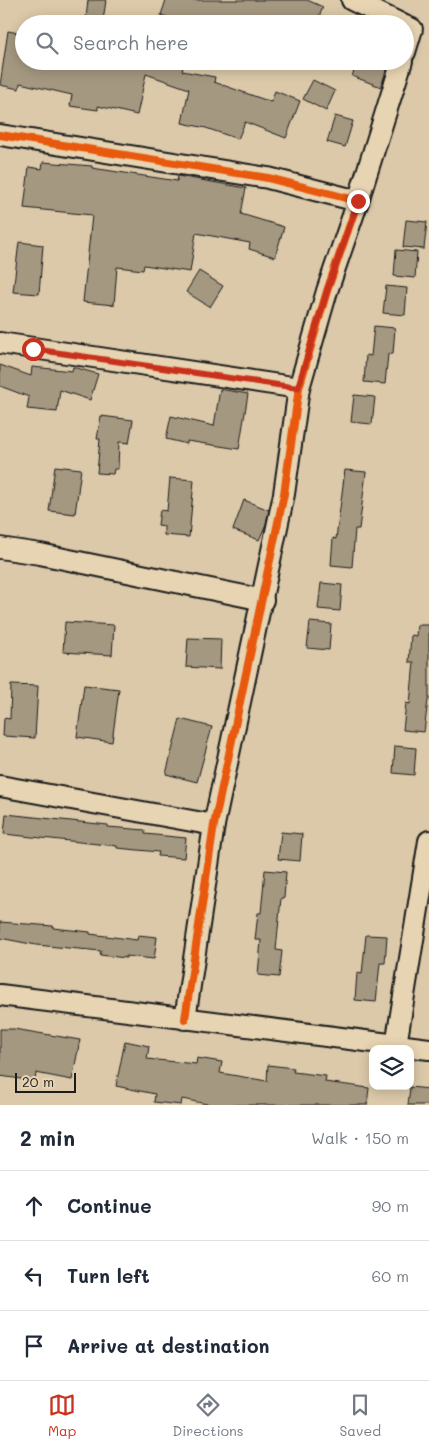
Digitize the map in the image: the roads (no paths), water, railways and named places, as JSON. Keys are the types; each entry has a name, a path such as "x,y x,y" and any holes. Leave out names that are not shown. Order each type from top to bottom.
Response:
{"street":[{"path":"352,0 384,15"},
{"path":"185,1019 214,825 284,494 298,388 327,291 358,201 399,70"},
{"path":"0,135 268,178 358,201"},
{"path":"0,343 298,388"},
{"path":"0,548 50,556 263,600"},
{"path":"0,786 214,825"},
{"path":"0,995 396,1045 429,841"},
{"path":"414,1047 429,1049"}]}
